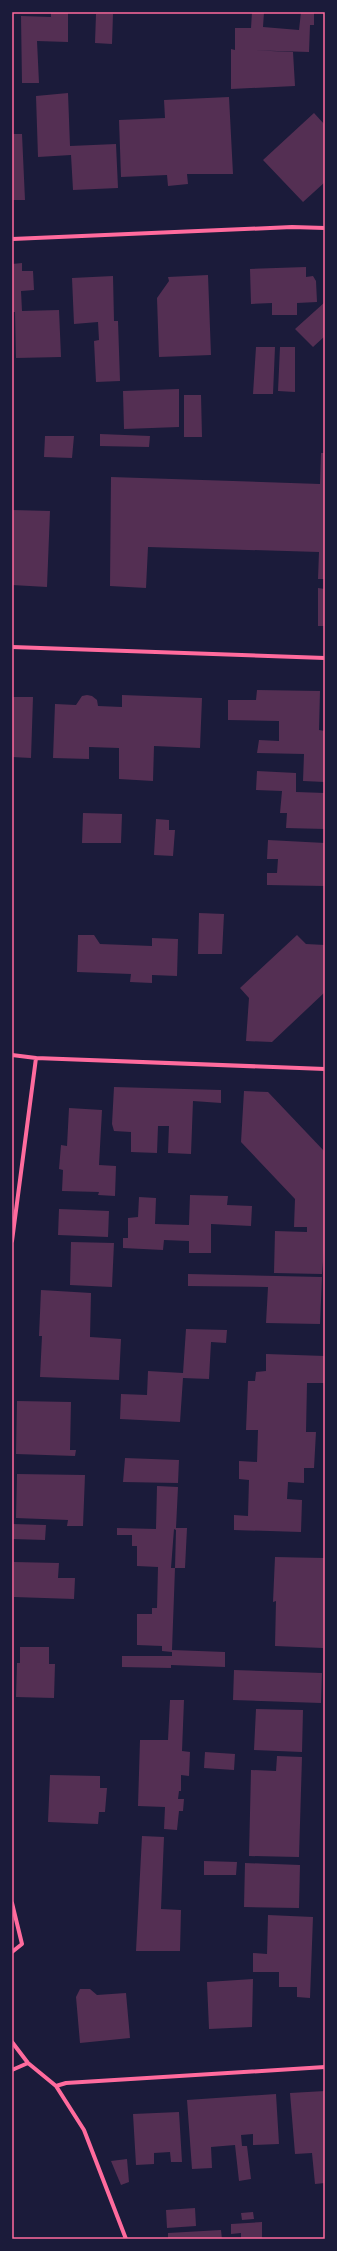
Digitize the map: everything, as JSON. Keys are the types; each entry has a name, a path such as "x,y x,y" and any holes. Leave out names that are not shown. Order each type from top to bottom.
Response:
{"street":[{"path":"12,239 292,227 325,228"},
{"path":"12,647 325,658"},
{"path":"12,1055 36,1058 325,1069"},
{"path":"12,1241 36,1058"},
{"path":"12,1903 22,1944 12,1952"},
{"path":"12,2042 28,2063 56,2086 84,2130 126,2239"},
{"path":"12,2070 28,2063"},
{"path":"56,2086 66,2083 325,2067"}],"building":[{"path":"51,12 68,12 68,42 37,41 39,83 22,83 21,16 51,17"},
{"path":"252,12 264,12 263,27 299,30 301,12 314,12 314,25 310,25 309,52 248,50 293,52 295,86 231,89 231,49 235,50 235,28 251,28"},
{"path":"96,14 113,14 112,44 95,43"},
{"path":"68,93 70,146 116,144 118,188 73,190 71,155 38,157 36,96"},
{"path":"229,97 233,174 187,174 188,184 168,186 167,175 121,177 119,120 165,118 164,100"},
{"path":"314,113 325,125 325,182 303,202 263,160"},
{"path":"12,134 22,134 25,200 12,200"},
{"path":"22,263 22,271 33,271 34,290 21,291 22,311 59,310 61,357 16,358 15,312 12,312 12,264"},
{"path":"306,267 306,277 313,276 316,281 317,302 297,303 297,315 272,315 272,303 251,304 250,269"},
{"path":"208,275 211,355 159,357 157,298 169,281 168,277"},
{"path":"113,276 114,321 118,321 120,381 96,382 94,341 99,340 98,322 74,324 72,278"},
{"path":"325,302 325,336 313,347 295,329"},
{"path":"256,347 275,347 273,394 253,394"},
{"path":"280,347 295,347 295,392 278,391"},
{"path":"179,389 179,427 124,429 123,391"},
{"path":"184,395 201,395 202,437 184,437"},
{"path":"100,434 150,436 149,447 100,446"},
{"path":"45,436 74,436 72,458 44,457"},
{"path":"321,453 325,453 325,579 318,579 319,552 148,547 146,588 110,586 111,477 320,484"},
{"path":"12,510 50,511 47,587 12,585"},
{"path":"318,588 325,589 325,626 318,626"},
{"path":"257,690 320,691 319,730 325,731 325,782 303,781 304,754 257,753 259,740 279,741 279,721 228,720 228,700 256,700"},
{"path":"122,695 202,698 200,748 154,746 153,781 119,779 119,748 89,747 89,759 53,758 55,704 76,705 82,696 92,696 97,700 98,706 122,707"},
{"path":"12,697 33,697 31,758 12,757"},
{"path":"257,771 296,773 296,792 325,793 325,829 286,828 287,813 280,813 282,791 256,790"},
{"path":"83,813 122,814 121,843 82,843"},
{"path":"156,819 169,820 169,830 175,830 173,856 154,855"},
{"path":"268,840 325,843 325,886 267,885 267,873 277,873 278,859 267,859"},
{"path":"199,913 224,914 222,954 198,954"},
{"path":"78,935 94,935 100,944 152,946 152,938 178,939 177,976 152,975 152,983 130,982 131,974 77,972"},
{"path":"297,935 306,944 325,945 325,992 272,1042 246,1041 249,998 240,988"},
{"path":"114,1087 221,1090 221,1103 193,1101 191,1154 168,1153 169,1126 158,1126 157,1153 131,1152 131,1132 114,1131 112,1124"},
{"path":"244,1091 268,1092 325,1152 325,1238 322,1274 274,1273 275,1231 307,1232 307,1227 294,1227 295,1199 241,1142"},
{"path":"69,1108 102,1110 99,1165 116,1166 115,1196 98,1195 99,1192 62,1191 63,1170 59,1169 61,1145 67,1146"},
{"path":"190,1195 228,1196 227,1205 252,1206 251,1226 211,1224 211,1253 189,1253 189,1241 164,1240 163,1250 123,1248 123,1238 128,1238 128,1218 138,1217 139,1197 156,1198 155,1224 189,1225"},
{"path":"59,1209 109,1211 108,1237 58,1235"},
{"path":"71,1242 114,1243 112,1287 70,1285"},
{"path":"188,1274 322,1277 320,1324 266,1323 268,1287 188,1286"},
{"path":"41,1290 91,1293 90,1337 121,1339 119,1380 40,1377 42,1336 39,1336"},
{"path":"186,1329 227,1330 226,1343 211,1342 209,1379 183,1378 180,1422 120,1419 121,1394 147,1395 148,1371 183,1373"},
{"path":"266,1354 325,1356 325,1383 307,1383 306,1432 316,1432 314,1468 304,1468 304,1483 288,1482 287,1499 302,1500 301,1532 234,1530 234,1515 248,1516 249,1480 239,1479 239,1461 257,1462 258,1430 246,1430 248,1381 255,1381 256,1372 266,1371"},
{"path":"17,1401 71,1402 70,1450 76,1450 75,1456 16,1454"},
{"path":"125,1458 179,1460 178,1483 123,1482"},
{"path":"17,1474 85,1475 83,1526 67,1526 68,1520 16,1518"},
{"path":"157,1486 178,1487 176,1528 187,1528 185,1568 175,1568 172,1650 225,1652 225,1667 171,1665 171,1668 122,1667 122,1656 172,1656 172,1652 162,1651 162,1646 137,1645 137,1614 152,1614 152,1608 157,1608 158,1567 137,1566 137,1546 132,1546 132,1535 117,1535 117,1528 156,1529","holes":["174,1529 176,1530 175,1568 171,1568"]},
{"path":"12,1524 46,1525 45,1540 12,1539"},
{"path":"275,1557 325,1558 323,1648 275,1646 276,1601 273,1602"},
{"path":"14,1562 59,1563 58,1578 75,1578 74,1599 14,1597"},
{"path":"20,1647 49,1647 49,1664 55,1664 54,1698 16,1697 17,1663 20,1663"},
{"path":"234,1670 322,1673 321,1703 233,1700"},
{"path":"170,1700 184,1700 182,1751 190,1752 189,1776 181,1775 181,1791 179,1791 178,1799 184,1799 183,1811 179,1811 177,1830 164,1829 165,1807 138,1806 140,1740 168,1740"},
{"path":"256,1709 303,1710 302,1752 254,1750"},
{"path":"205,1752 235,1754 234,1770 204,1768"},
{"path":"277,1756 302,1757 299,1857 249,1856 251,1770 276,1771"},
{"path":"50,1775 100,1776 100,1788 107,1788 105,1812 99,1812 98,1824 48,1822"},
{"path":"142,1836 164,1837 161,1909 181,1910 180,1951 136,1951"},
{"path":"204,1861 237,1862 236,1875 204,1875"},
{"path":"245,1863 300,1865 299,1908 244,1907"},
{"path":"268,1915 313,1917 310,1998 297,1997 297,1987 279,1987 279,1972 253,1972 253,1953 267,1954"},
{"path":"253,1979 252,2027 209,2029 207,1982"},
{"path":"80,1989 90,1989 97,1995 126,1993 130,2038 80,2043 76,1997"},
{"path":"325,2091 325,2183 315,2184 312,2153 295,2154 290,2093"},
{"path":"276,2094 279,2144 253,2145 253,2134 241,2135 242,2146 247,2146 251,2179 239,2181 235,2145 211,2147 212,2168 192,2169 187,2100"},
{"path":"179,2112 182,2162 171,2162 170,2152 154,2153 154,2164 136,2165 133,2114"},
{"path":"127,2159 129,2182 121,2185 111,2161"},
{"path":"195,2208 196,2226 167,2228 166,2210"},
{"path":"253,2212 254,2219 242,2220 241,2213"},
{"path":"262,2222 262,2238 241,2239 241,2233 231,2234 231,2224"},
{"path":"221,2230 222,2239 168,2239 168,2233"}]}
